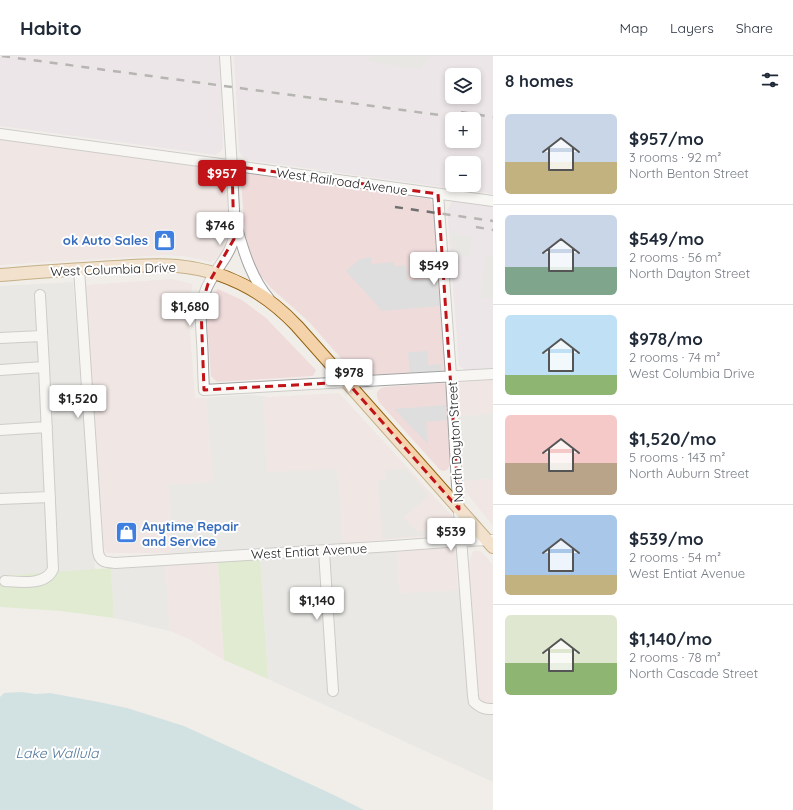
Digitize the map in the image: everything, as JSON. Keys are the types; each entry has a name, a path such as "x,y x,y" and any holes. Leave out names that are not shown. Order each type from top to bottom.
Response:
{"main road":[{"name":"West Columbia Drive","path":"0,274 163,265 191,268 228,277 247,286 272,303 297,326 459,509 491,542"}],"street":[{"path":"225,56 235,234 228,254 206,290 201,307 204,390 493,374"},
{"name":"West Railroad Avenue","path":"0,134 493,201"},
{"name":"North Dayton Street","path":"438,194 457,485 474,702 489,709"},
{"path":"235,221 250,268 261,288 272,303"},
{"name":"West Entiat Avenue","path":"79,269 98,552 99,557 102,560 115,562 324,551 461,541 491,542"},
{"path":"5,581 36,582 48,576 53,569 40,295"},
{"path":"0,338 42,336"},
{"path":"0,370 44,366"},
{"path":"0,430 47,427"},
{"path":"0,499 50,496"},
{"path":"324,551 333,691"}],"highlighted area":[{"path":"232,166 438,194 459,509 347,382 204,390 201,307 208,284 234,239"}],"shaded area":[{"path":"0,56 220,56 223,148 215,155 0,126"},
{"path":"234,56 493,56 493,194 479,192 481,192 481,156 445,156 445,187 247,160 239,151"},
{"path":"369,56 429,56 420,70 368,61"},
{"path":"0,139 221,170 226,173 230,225 229,236 223,251 218,258 211,262 183,256 164,255 0,265"},
{"path":"249,173 430,199 434,207 446,370 444,372 359,377 355,374 309,322 271,288 252,263 247,249 245,234 241,180 243,175"},
{"path":"453,200 493,205 493,369 467,371 459,366 447,210"},
{"path":"451,232 472,238 469,258 454,256"},
{"path":"486,256 493,257 493,299 480,297"},
{"path":"371,257 372,264 394,262 394,266 406,265 408,280 437,279 440,306 382,311 346,271 360,259"},
{"path":"172,279 193,284 188,305 195,398 206,398 213,481 168,485 172,553 106,553 104,548 85,285"},
{"path":"73,282 95,570 0,576 0,286"},
{"path":"218,289 242,300 266,318 316,370 313,376 217,382 211,376 206,307 210,297"},
{"path":"427,351 428,365 441,364 441,373 410,375 408,352"},
{"path":"493,380 493,413 460,416 459,382"},
{"path":"442,383 447,384 452,457 450,465 447,470 444,471 440,470 379,402 377,397 377,392 384,387"},
{"path":"339,393 455,519 447,535 343,543 338,469 268,472 263,396 269,397"},
{"path":"245,395 263,396 268,472 338,468 343,543 172,553 168,485 213,481 206,398"},
{"path":"446,405 447,420 426,422 428,444 394,409"},
{"path":"493,413 493,479 464,481 460,416"},
{"path":"406,469 429,496 404,517 418,533 422,530 424,533 434,525 441,534 382,539 378,480 386,479 385,470"},
{"path":"493,479 493,526 465,491 464,481"},
{"path":"455,547 458,590 399,593 397,552"},
{"path":"473,551 479,551 484,554 493,565 493,707 476,708 467,569"},
{"path":"397,552 399,593 469,589 493,707 493,782 268,679 260,558"},
{"path":"218,561 224,660 189,639 170,631 165,565"},
{"path":"165,565 170,631 114,618 111,568"}],"green space":[{"path":"260,558 268,679 224,660 218,561"},
{"path":"111,568 114,618 61,611 0,607 0,576"}],"water":[{"name":"Lake Wallula","path":"21,692 36,694 50,693 99,702 127,708 184,726 364,810 0,810 0,697 4,693"}],"railway":[{"path":"2,56 445,116"},
{"path":"481,115 493,117"},
{"path":"395,207 493,221"},
{"path":"476,227 493,230"}],"place":[{"name":"ok Auto Sales","path":"164,240"},
{"name":"Anytime Repair and Service","path":"127,533"}]}
